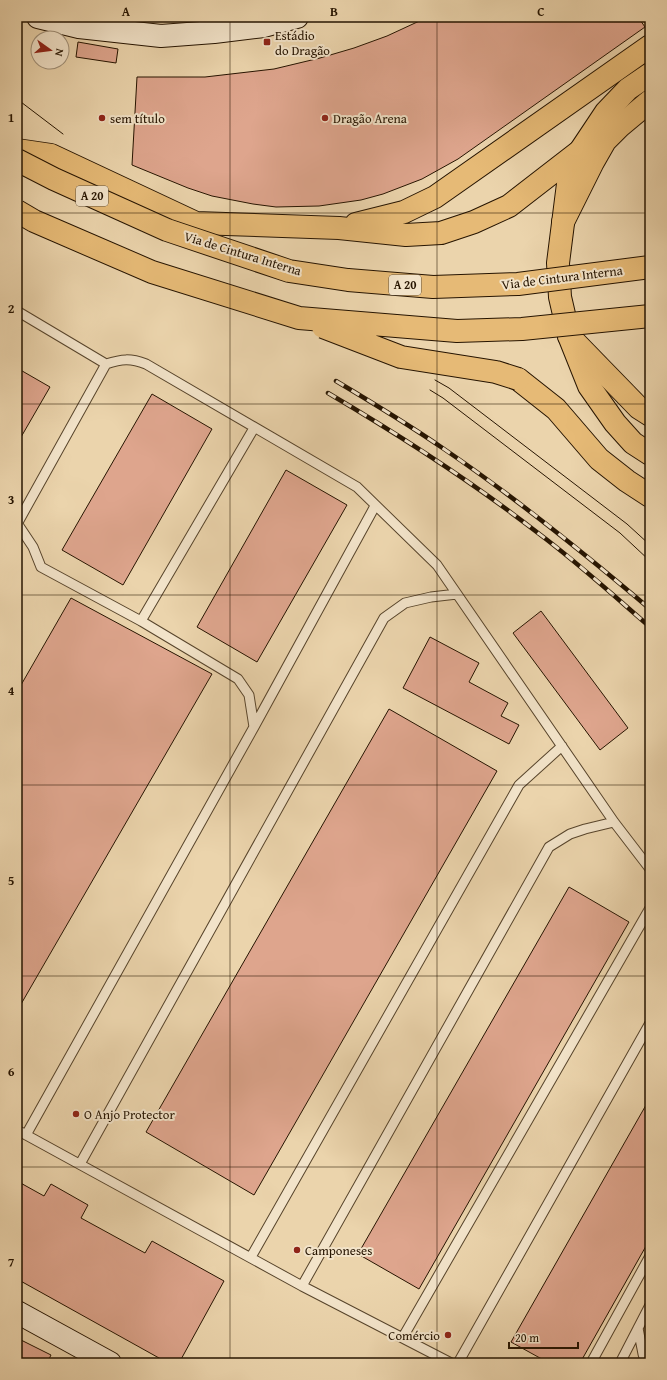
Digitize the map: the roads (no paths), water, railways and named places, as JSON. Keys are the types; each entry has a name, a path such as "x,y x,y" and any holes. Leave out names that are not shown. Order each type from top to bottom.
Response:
{"main road":[{"path":"38,17 79,27 161,36 264,26 297,17"},
{"path":"339,228 404,212 435,197 650,46"},
{"path":"650,74 628,89 606,112 580,151 569,176 558,263 560,297 569,336 589,386 615,423 633,443 650,454"},
{"path":"562,222 605,142 620,126 650,101"},
{"path":"17,150 51,155 196,223 339,228 406,235 441,233 474,222 509,206 580,151"},
{"name":"Via de Cintura Interna","path":"17,160 54,179 167,230 289,271 348,280 434,288 518,284 650,267"},
{"path":"17,211 34,221 152,272 299,318 401,358 496,372 518,379 556,409 599,459 627,482 650,496"},
{"path":"299,318 457,331 522,328 650,316"},
{"path":"569,336 645,412"},
{"path":"17,1312 110,1363"}],"lane":[{"path":"17,311 106,364"},
{"path":"254,727 249,695 238,679 141,622 41,567 33,547 17,523 106,364 120,360 132,359 146,364 357,488 437,565 614,822 650,869"},
{"path":"141,622 254,428"},
{"path":"26,1135 254,727 375,506"},
{"path":"80,1164 384,618 405,603 431,597 457,594"},
{"path":"251,1257 520,785 562,746"},
{"path":"302,1286 549,847 570,834 614,822"},
{"path":"404,1337 650,908"},
{"path":"458,1363 650,1023"},
{"path":"17,1130 302,1286 404,1337 451,1363"},
{"path":"591,1363 650,1256"},
{"path":"620,1363 650,1305"},
{"path":"638,1328 646,1363"}],"tram line":[{"path":"17,99 63,134"},
{"path":"435,380 449,388 627,524 650,545"},
{"path":"430,390 443,398 620,533 650,561"}],"railway":[{"path":"336,381 418,431 471,468 523,506 650,609"},
{"path":"328,393 409,442 487,495 567,555 650,627"}],"place":[{"name":"Estádio do Dragão","path":"267,42"},
{"name":"sem título","path":"102,118"},
{"name":"Dragão Arena","path":"325,118"},
{"name":"O Anjo Protector","path":"76,1114"},
{"name":"Camponeses","path":"297,1250"},
{"name":"Comércio","path":"448,1335"}]}
